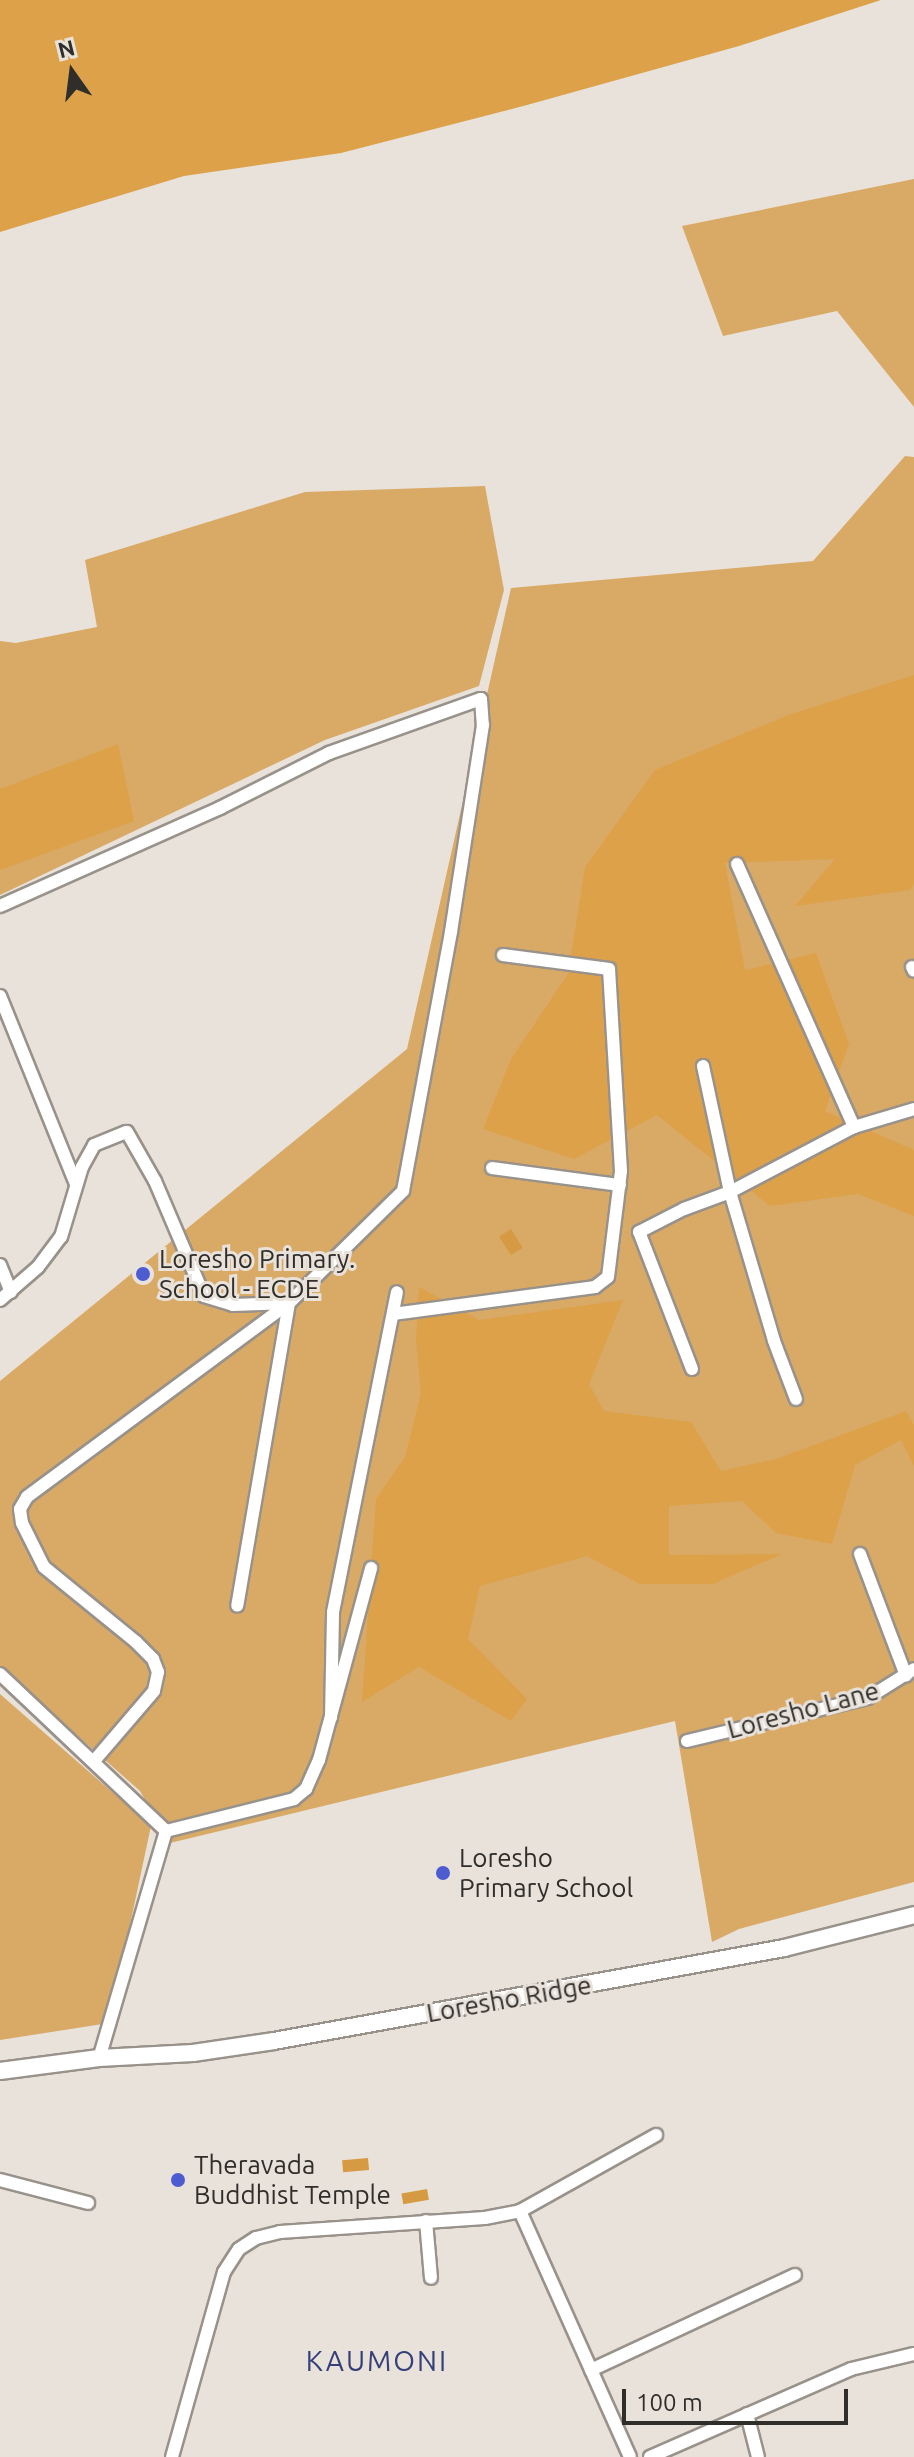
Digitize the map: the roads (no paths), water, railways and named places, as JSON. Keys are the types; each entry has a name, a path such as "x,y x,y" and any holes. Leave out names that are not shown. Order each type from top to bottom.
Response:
{"street":[{"path":"0,906 220,808 329,753 481,699 483,725 451,932 403,1191 289,1303 27,1497 20,1509 22,1523 44,1567 136,1642 153,1659 158,1672 154,1691 94,1761"},
{"path":"737,864 854,1127"},
{"path":"393,1314 602,1283 608,1277 620,1185 609,969 503,955"},
{"path":"0,996 76,1184"},
{"path":"703,1066 730,1192 774,1341 796,1399"},
{"path":"692,1369 639,1232 684,1209 730,1192 854,1127 914,1109"},
{"path":"5,1296 38,1267 61,1237 76,1184 94,1145 127,1132 155,1181 204,1296 233,1305 289,1303"},
{"path":"492,1168 620,1185"},
{"path":"0,1265 5,1296"},
{"path":"331,1718 333,1612 397,1292"},
{"path":"237,1606 289,1303"},
{"path":"860,1554 910,1673"},
{"path":"166,1831 294,1799 313,1779 371,1568"},
{"name":"Loresho Lane","path":"687,1741 868,1698 910,1673"},
{"path":"0,1674 166,1831"},
{"path":"99,2058 166,1831"},
{"name":"Loresho Ridge","path":"0,2071 99,2058 193,2053 305,2036 784,1948 914,1915"},
{"path":"172,2457 224,2272 239,2249 256,2238 280,2232 485,2218 520,2211 656,2135"},
{"path":"0,2180 88,2203"},
{"path":"520,2211 630,2457"},
{"path":"426,2221 431,2278"},
{"path":"591,2370 795,2275"},
{"path":"650,2457 851,2369 914,2354"},
{"path":"747,2414 758,2457"}],"place":[{"name":"Loresho Primary. School - ECDE","path":"143,1274"},
{"name":"Loresho Primary School","path":"443,1873"},
{"name":"Theravada Buddhist Temple","path":"178,2180"}],"district":[{"name":"KAUMONI","path":"377,2361"}]}
